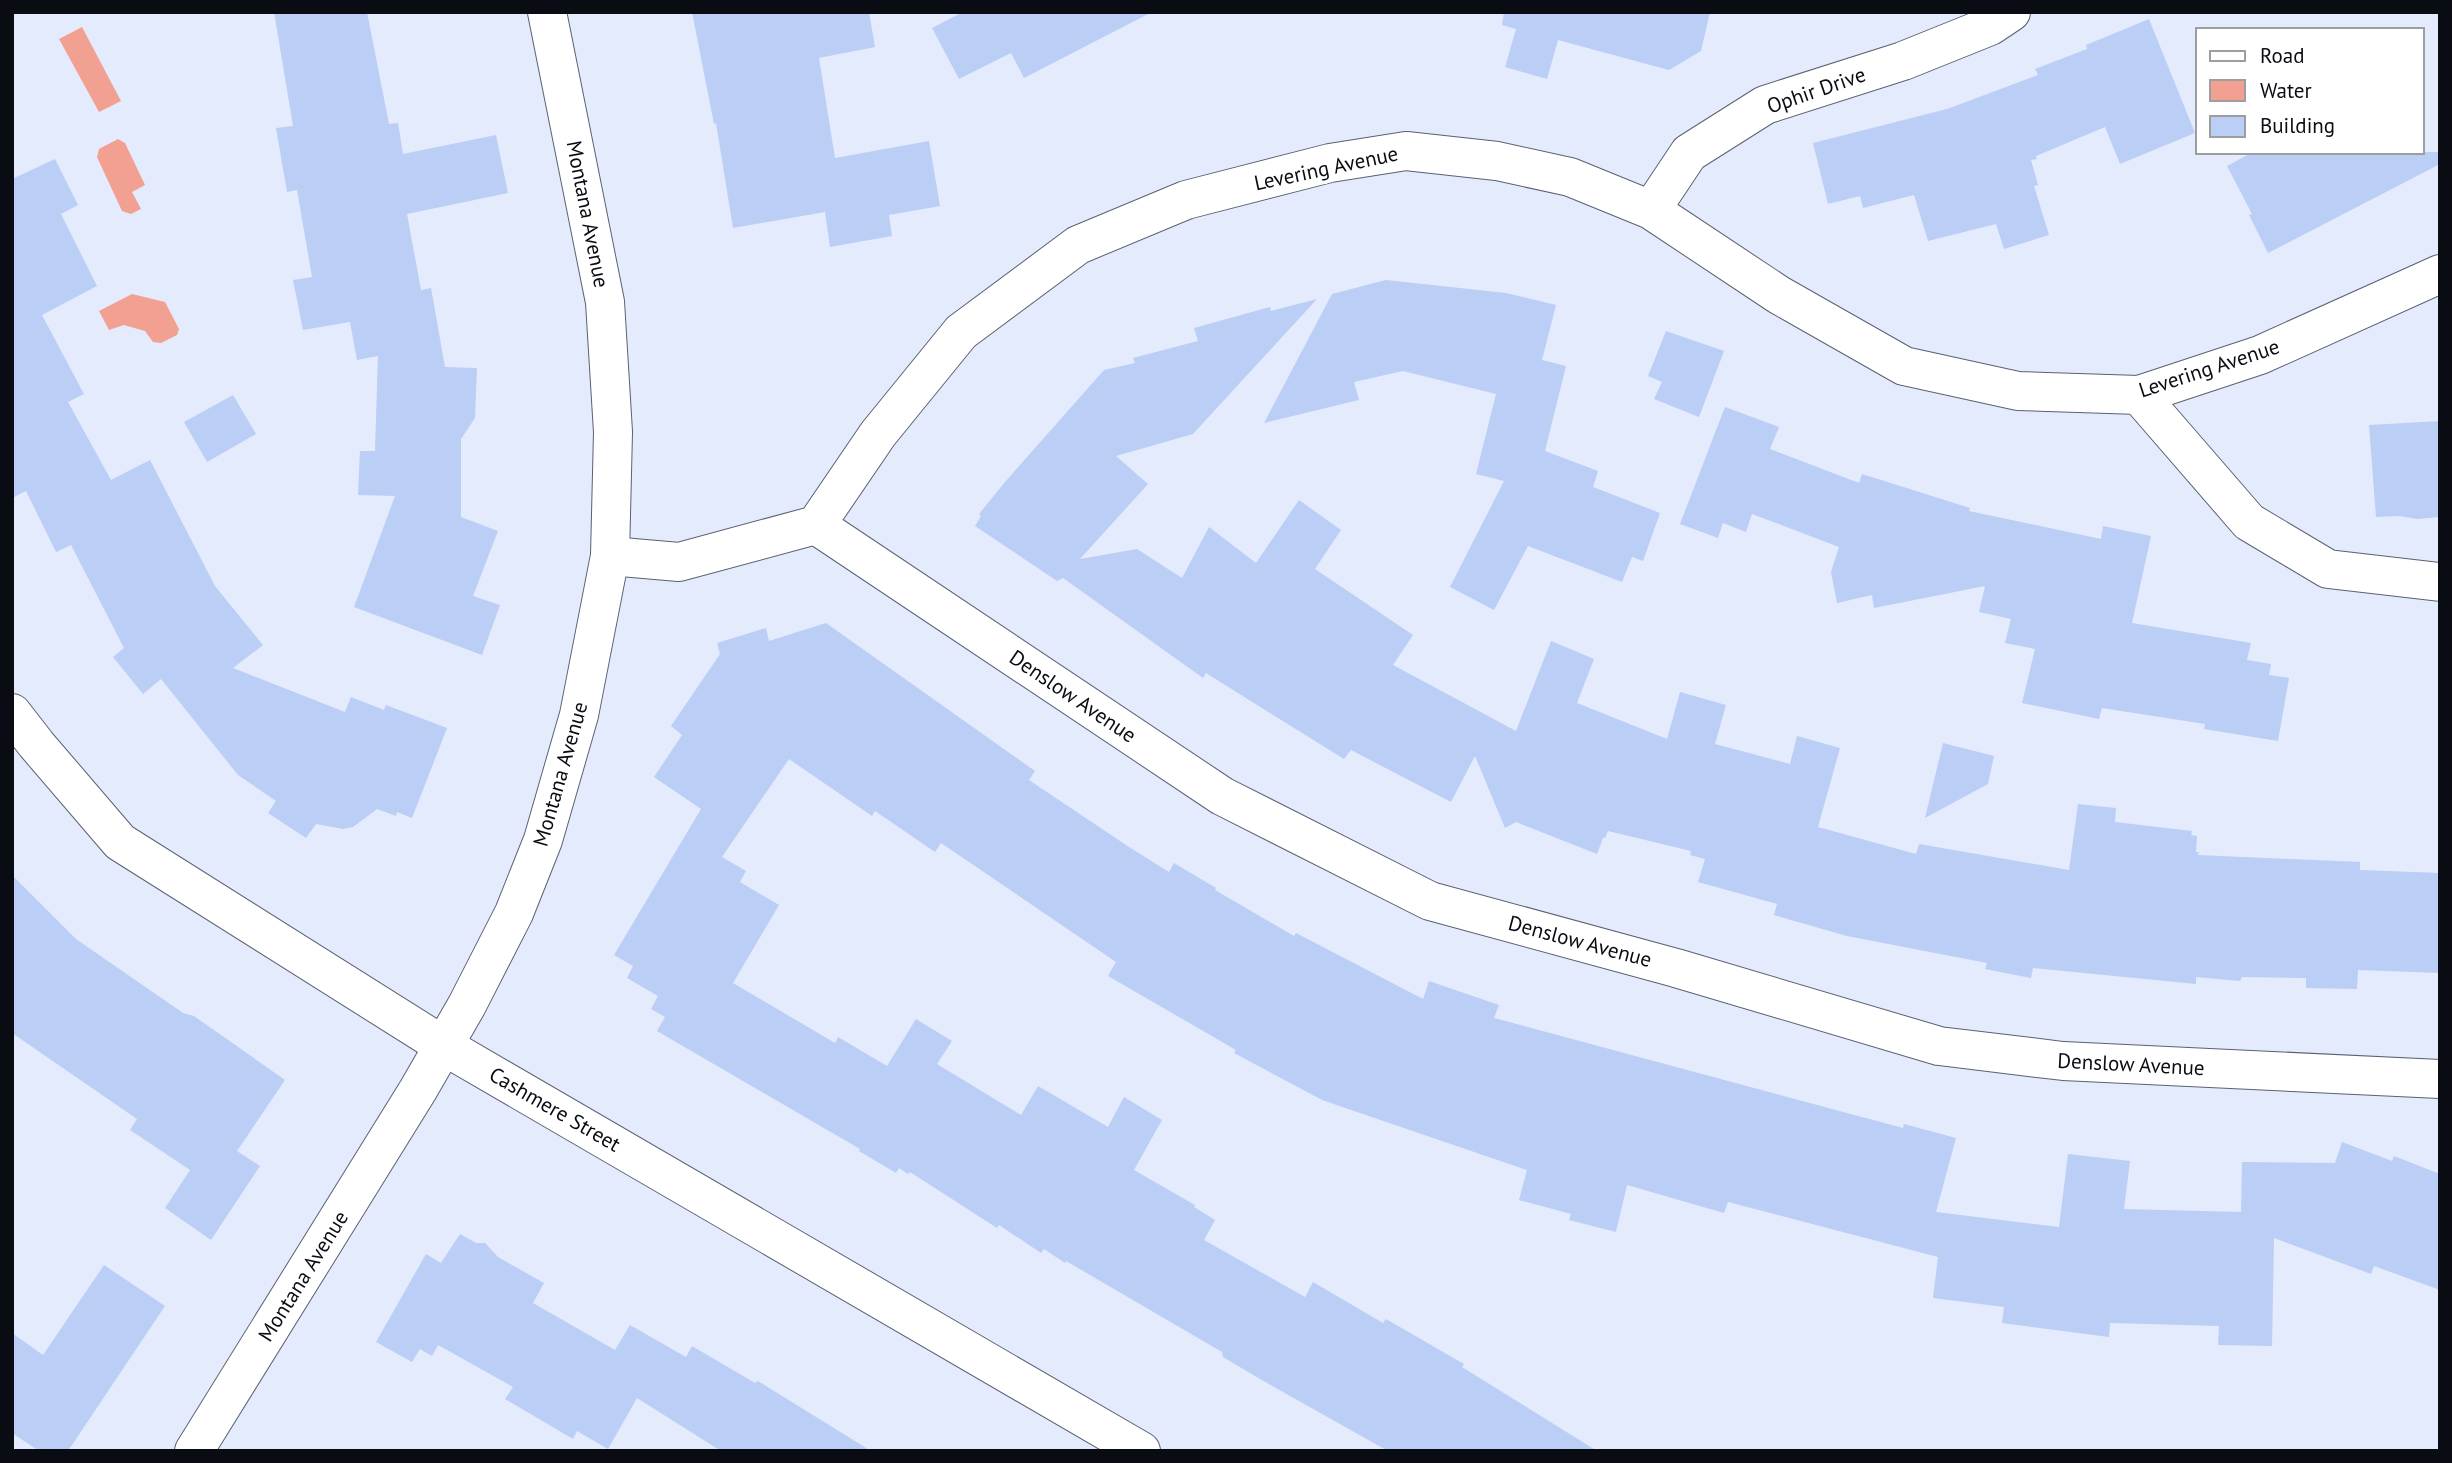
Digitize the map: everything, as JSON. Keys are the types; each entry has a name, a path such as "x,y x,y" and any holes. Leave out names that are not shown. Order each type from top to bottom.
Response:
{"street":[{"name":"Montana Avenue","path":"194,1451 444,1046 514,913 543,840 579,715 610,556 613,432 605,302 547,12"},
{"name":"Ophir Drive","path":"1651,209 1689,153 1765,105 1903,61 1990,26 2011,12"},
{"name":"Levering Avenue","path":"816,525 878,434 961,332 1078,245 1186,200 1330,163 1406,151 1497,161 1570,177 1651,209 1779,295 1904,366 2018,391 2139,395 2260,355 2440,274"},
{"path":"2139,395 2249,522 2328,569 2440,582"},
{"path":"610,556 679,562 816,525"},
{"name":"Denslow Avenue","path":"816,525 1222,796 1430,901 1676,968 1939,1045 2063,1061 2440,1079"},
{"name":"Cashmere Street","path":"12,713 120,842 444,1046 1141,1451"}],"water":[{"path":"82,27 121,101 99,112 59,39"},
{"path":"118,139 125,143 145,185 132,192 141,209 131,214 122,211 97,157 99,149"},
{"path":"132,294 165,302 179,329 177,335 161,343 153,342 145,331 124,325 109,330 99,311"}],"building":[{"path":"274,12 367,12 389,124 398,123 403,154 496,135 508,193 407,214 421,290 431,288 445,367 477,368 475,418 461,439 461,517 498,531 473,596 500,605 482,655 354,607 395,496 358,495 360,451 375,451 378,356 357,360 350,322 303,330 293,280 312,277 297,190 287,192 276,128 293,126"},
{"path":"692,12 869,12 875,47 819,58 835,158 929,141 940,206 889,215 892,236 830,247 825,212 733,228 716,123 714,124"},
{"path":"963,12 1152,12 1024,78 1011,53 959,79 932,28"},
{"path":"1504,12 1710,12 1701,51 1669,70 1558,40 1547,79 1505,67 1516,29 1502,25"},
{"path":"2149,19 2195,133 2120,164 2105,127 2036,156 2037,159 2031,160 2038,185 2034,186 2049,235 2004,249 1996,224 1928,241 1914,195 1863,208 1860,196 1828,204 1813,143 1947,109 2038,75 2035,69 2087,49 2086,45"},
{"path":"2440,152 2440,164 2268,253 2249,215 2252,214 2227,166 2249,154"},
{"path":"55,159 78,205 61,214 97,286 42,315 84,394 68,402 111,480 150,460 215,586 263,645 233,668 345,712 351,697 384,710 386,705 447,728 412,818 377,809 353,827 343,829 316,824 306,838 268,813 276,801 238,775 161,679 143,694 113,657 124,648 71,545 56,552 26,491 12,498 12,179"},
{"path":"1386,280 1506,293 1556,305 1542,360 1566,366 1545,451 1598,471 1593,487 1660,513 1643,561 1632,557 1622,582 1528,546 1494,610 1450,587 1504,481 1476,474 1496,394 1403,371 1354,382 1359,400 1264,423 1332,294"},
{"path":"1317,299 1193,434 1116,456 1148,484 1080,559 1137,549 1182,578 1209,527 1256,563 1299,500 1341,530 1315,569 1413,635 1393,665 1516,731 1551,641 1594,659 1577,703 1667,739 1680,692 1726,705 1715,744 1790,764 1797,736 1840,748 1818,827 1916,854 1919,844 2069,870 2078,804 2116,808 2115,822 2192,831 2191,835 2197,836 2198,855 2360,862 2360,870 2440,873 2440,973 2358,970 2357,989 2306,988 2306,978 2242,977 2240,981 2196,977 2196,984 2033,968 2031,978 1985,969 1987,963 1847,936 1774,915 1777,904 1698,882 1705,859 1690,855 1691,851 1608,831 1597,854 1516,822 1505,828 1475,756 1451,802 1351,750 1344,759 1206,673 1203,678 1063,578 1057,581 975,526 981,516 979,514 1005,482 1104,370 1135,363 1133,358 1198,341 1194,328 1270,307 1271,311"},
{"path":"1666,331 1724,351 1699,417 1654,399 1662,382 1648,376"},
{"path":"233,395 256,434 207,462 184,422"},
{"path":"1725,407 1779,427 1770,449 1859,483 1862,474 1970,508 1969,511 2101,539 2103,526 2151,536 2132,623 2251,643 2247,660 2271,664 2269,675 2289,678 2278,741 2204,729 2205,724 2102,708 2099,719 2022,703 2035,649 2005,643 2011,619 1979,612 1985,586 1874,608 1872,595 1837,603 1831,572 1839,547 1752,514 1746,532 1723,523 1718,538 1680,524"},
{"path":"2440,421 2440,517 2376,517 2369,425"},
{"path":"826,623 1035,771 1029,780 1129,847 1169,872 1174,863 1294,936 1296,933 1423,999 1429,981 1499,1005 1494,1018 1903,1128 1904,1124 1956,1138 1936,1212 2059,1227 2068,1154 2130,1161 2124,1209 2241,1212 2242,1162 2335,1163 2342,1142 2392,1161 2394,1156 2440,1174 2440,1290 2374,1266 2371,1274 2274,1238 2272,1346 2218,1345 2219,1326 2110,1323 2109,1337 2002,1323 2004,1307 1933,1298 1938,1257 1728,1202 1724,1213 1627,1185 1616,1232 1569,1220 1571,1214 1519,1200 1527,1170 1322,1100 1234,1053 1236,1050 1108,976 1116,962 941,843 935,852 875,811 872,816 789,759 722,857 746,871 740,882 779,905 733,983 835,1043 838,1037 887,1066 916,1019 952,1041 937,1064 1021,1115 1038,1086 1108,1127 1124,1097 1162,1120 1134,1170 1195,1205 1194,1207 1215,1220 1204,1240 1305,1297 1313,1282 1383,1323 1386,1319 1464,1364 1462,1367 1597,1451 1388,1451 1260,1379 1223,1357 1222,1352 1066,1261 1065,1263 1044,1249 1041,1253 999,1225 997,1228 910,1172 908,1174 899,1168 896,1173 859,1151 860,1149 657,1031 665,1017 651,1009 658,996 627,978 633,966 614,955 701,809 654,777 682,735 671,726 720,654 717,643 766,628 769,641"},
{"path":"1943,743 1994,756 1988,784 1925,818"},
{"path":"12,875 76,939 183,1013 194,1016 285,1080 237,1151 260,1166 211,1240 165,1208 190,1170 130,1130 137,1119 12,1033"},
{"path":"460,1234 476,1243 485,1243 498,1257 544,1283 533,1303 615,1350 630,1325 686,1357 692,1346 755,1383 758,1381 871,1451 721,1451 637,1398 608,1449 577,1431 573,1439 505,1399 513,1387 438,1345 432,1356 420,1349 412,1362 376,1342 426,1254 441,1263"},
{"path":"104,1265 165,1306 68,1451 39,1451 12,1433 12,1333 43,1355"}]}
